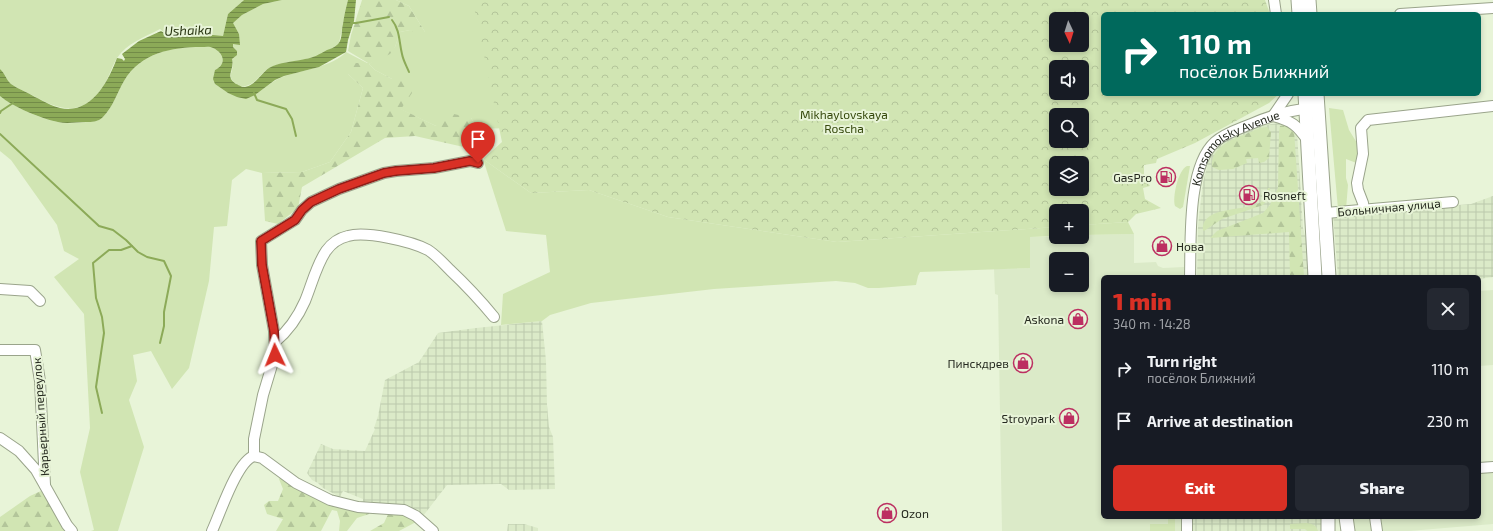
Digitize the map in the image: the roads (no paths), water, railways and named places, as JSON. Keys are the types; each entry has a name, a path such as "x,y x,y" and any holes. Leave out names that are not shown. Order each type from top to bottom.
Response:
{"main road":[{"path":"1298,0 1299,12"},
{"path":"1309,0 1310,12"},
{"path":"1306,96 1312,108 1326,213 1329,275"},
{"path":"1315,275 1308,142 1312,108 1316,96"},
{"path":"1328,519 1328,531"},
{"path":"1341,519 1341,531"},
{"path":"1346,519 1348,531"}],"street":[{"path":"1274,0 1276,12"},
{"path":"1431,12 1493,8"},
{"name":"Komsomolsky Avenue","path":"1190,275 1191,225 1198,176 1202,161 1209,149 1221,138 1273,116 1285,96"},
{"path":"1364,210 1357,183 1363,154 1360,128 1368,120 1493,106"},
{"path":"1273,116 1293,110 1312,108"},
{"path":"1273,116 1286,119 1294,123 1308,142"},
{"path":"254,456 254,439 263,395 275,355 274,331 262,265 261,241 295,220 302,210 311,202 339,189 390,172 434,168 470,161 478,163"},
{"name":"Больничная улица","path":"1326,213 1453,202"},
{"path":"274,342 281,337 296,318 305,302 316,270 333,243 346,236 359,234 393,239 428,250 469,289 494,317"},
{"path":"0,289 30,291 40,301"},
{"name":"Карьерный переулок","path":"0,350 35,350 40,381 45,485"},
{"path":"0,438 19,451 31,464 72,531"},
{"path":"212,531 236,474 247,459 254,456 262,458 306,488 330,500 358,506 404,510 416,516 433,531"},
{"path":"1481,468 1493,467"},
{"path":"1187,519 1187,531"},
{"path":"1375,519 1377,531"}],"waterway":[{"path":"351,23 389,17"},
{"path":"392,20 398,32 404,61 409,72"},
{"path":"254,93 257,100 286,109 292,119 296,136"},
{"path":"0,113 13,103"},
{"path":"0,134 99,226 113,230 138,252 147,257 164,261 171,276 160,343"},
{"path":"102,413 96,387 104,333 102,317 96,298 93,263 109,250 121,250 132,246"}],"place":[{"name":"GasPro","path":"1166,177"},
{"name":"Rosneft","path":"1249,195"},
{"name":"Нова","path":"1162,246"},
{"name":"Askona","path":"1078,319"},
{"name":"Пинскдрев","path":"1023,363"},
{"name":"Stroypark","path":"1069,418"},
{"name":"Ozon","path":"887,513"}],"water label":[{"name":"Ushaika","path":"188,30"}],"park label":[{"name":"Mikhaylovskaya Roscha","path":"844,121"}]}
